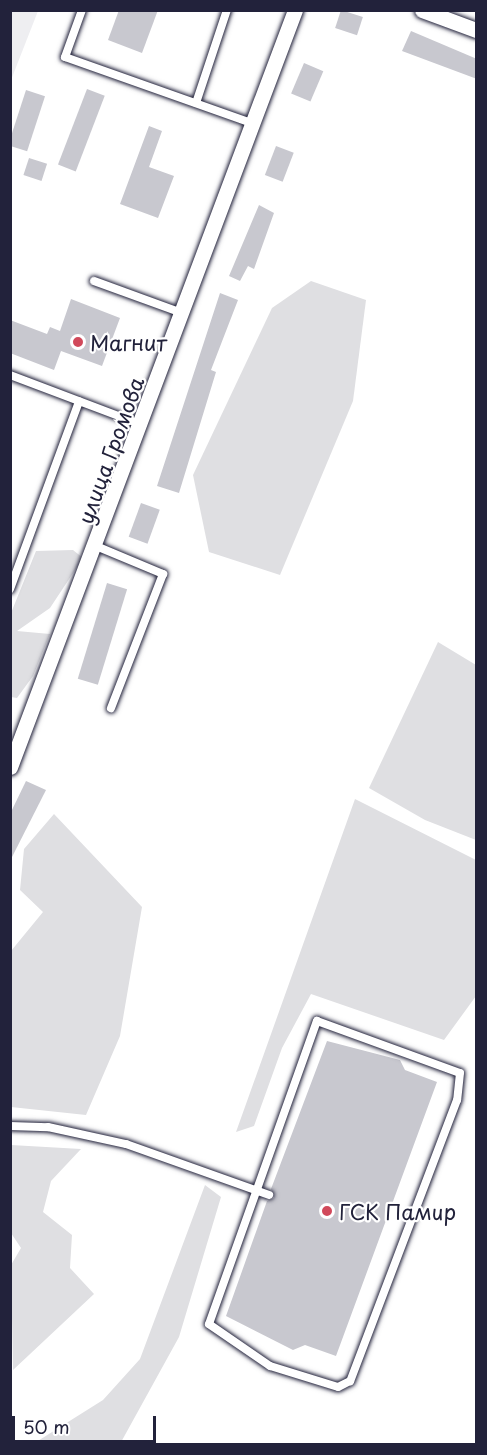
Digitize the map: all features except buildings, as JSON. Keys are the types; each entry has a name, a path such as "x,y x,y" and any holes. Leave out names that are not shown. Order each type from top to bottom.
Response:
{"street":[{"name":"улица Громова","path":"10,767 17,740 96,546 251,123 295,10"},
{"path":"422,10 477,30"}],"lane":[{"path":"82,10 65,57 251,123"},
{"path":"196,103 227,10"},
{"path":"94,281 183,313"},
{"path":"10,375 141,425"},
{"path":"10,589 79,401"},
{"path":"96,546 163,574 111,708"},
{"path":"317,1021 460,1073 457,1100 350,1381 338,1387 270,1366 209,1324 257,1191 317,1021"},
{"path":"10,1126 115,1141 190,1164 269,1195"}],"shaded area":[{"path":"10,11 38,11 11,80"},
{"path":"311,281 366,300 353,401 280,575 209,552 193,475 272,308"},
{"path":"73,550 83,558 50,608 17,631 50,634 33,676 17,698 11,697 11,613 36,551"},
{"path":"438,642 476,665 476,840 425,820 369,788"},
{"path":"355,799 476,860 476,996 444,1040 311,994 282,1048 254,1126 236,1132"},
{"path":"54,814 142,907 120,1036 86,1115 11,1107 11,951 43,912 20,890 24,849"},
{"path":"11,1145 81,1149 51,1181 43,1212 72,1235 70,1268 94,1294 13,1370 11,1265 21,1248 11,1233"},
{"path":"205,1185 221,1197 179,1337 120,1444 33,1444 103,1400 140,1359"}],"place":[{"name":"Магнит","path":"78,342"},
{"name":"ГСК Памир","path":"327,1211"}]}
